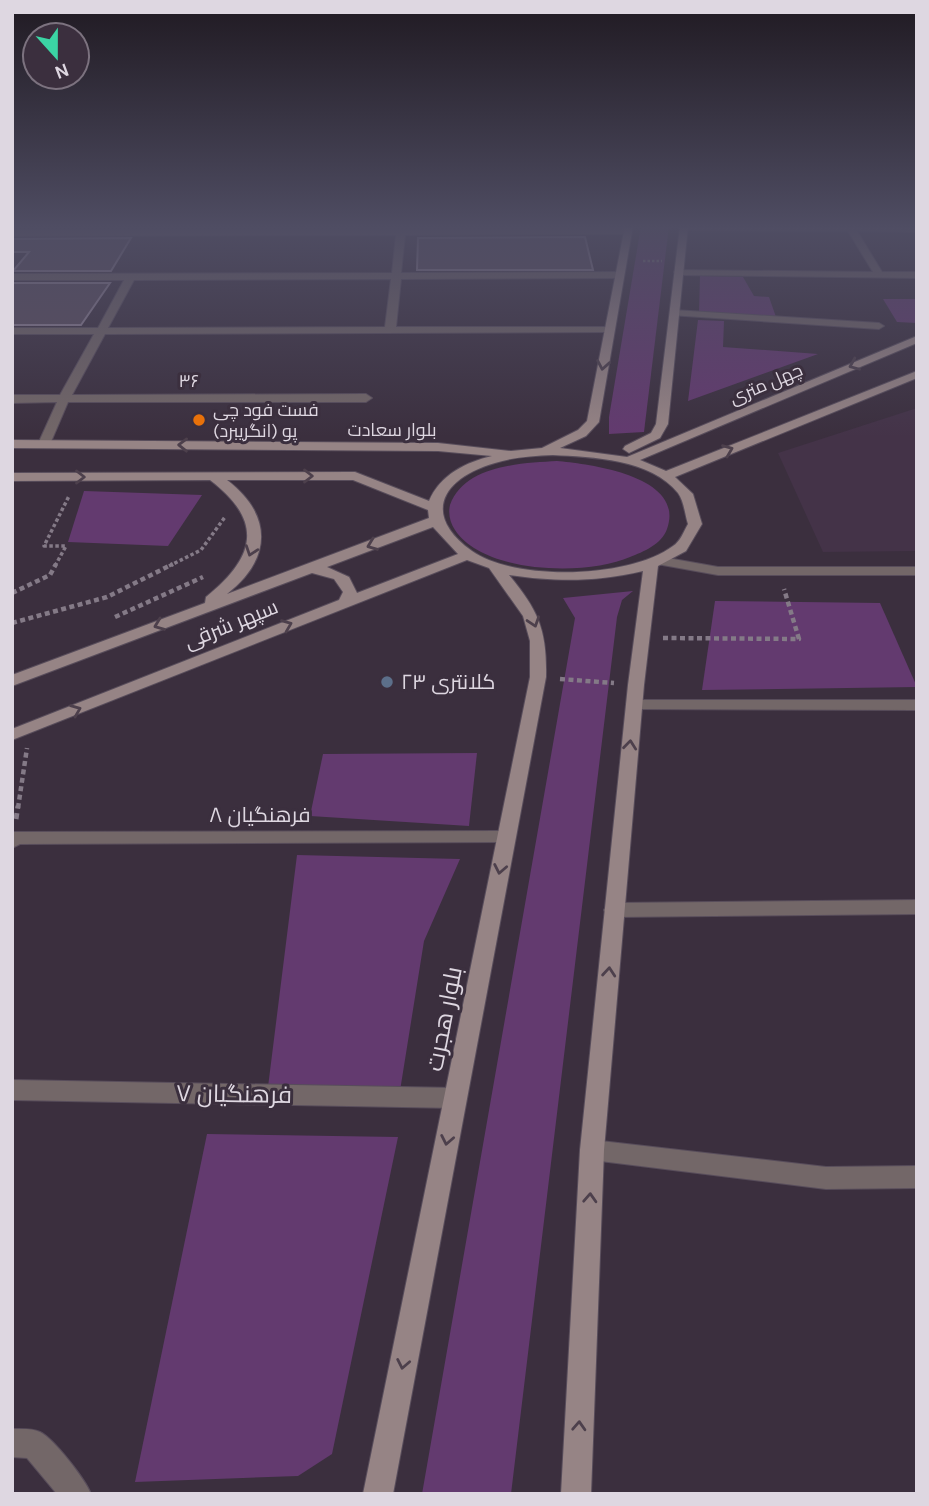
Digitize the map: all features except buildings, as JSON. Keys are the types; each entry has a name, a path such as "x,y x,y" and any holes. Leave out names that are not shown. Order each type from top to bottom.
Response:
{"main road":[{"path":"526,453 573,452 613,457 665,476 684,491 695,509 695,527 684,545 657,563 623,574 558,578 495,567 467,555 446,538 435,514 439,493 452,480 481,464 562,443 582,433 593,422 615,296"},
{"path":"613,457 656,435 662,425 676,296"},
{"name":"چهل متری","path":"628,461 917,339"},
{"path":"665,476 917,374"},
{"name":"بلوار سعادت","path":"12,444 438,447 526,453"},
{"path":"12,477 355,475 366,470 369,462 365,454 348,447"},
{"path":"355,475 435,514"},
{"path":"194,612 235,579 254,545 256,529 244,500 214,477"},
{"name":"سپهر شرقی","path":"12,681 309,568 435,514"},
{"name":"سپهر شرقی","path":"12,736 467,555"},
{"path":"576,1494 592,1150 641,638 657,563"},
{"name":"بلوار هجرت","path":"378,1494 538,677 540,640 530,609 495,567"},
{"path":"309,568 339,575 348,583 350,592 346,601"}],"street":[{"path":"44,443 64,399 120,296"},
{"path":"390,330 394,296"},
{"path":"674,313 879,326"},
{"path":"12,331 609,330"},
{"name":"۳۶","path":"12,399 366,398"},
{"path":"657,563 718,571 917,571"},
{"path":"635,695 917,705"},
{"name":"فرهنگیان ۸","path":"13,840 506,837"},
{"path":"614,911 917,907"},
{"name":"فرهنگیان ۷","path":"12,1090 455,1098"},
{"path":"592,1150 826,1178 917,1177"},
{"path":"12,1443 34,1444 76,1494"}],"path":[{"path":"12,593 50,575 66,546 44,546 73,486"},
{"path":"12,623 107,597 201,550 230,510"},
{"path":"641,638 799,639 779,571"},
{"path":"114,618 208,574"},
{"path":"538,677 635,695"},
{"path":"13,840 29,729"}],"shaded area":[{"path":"629,296 660,296 644,432 609,434 609,417"},
{"path":"699,296 758,296 769,297 776,317 699,313"},
{"path":"883,299 917,299 917,323 897,322"},
{"path":"698,320 724,321 723,347 818,354 688,401"},
{"path":"917,408 917,551 823,552 778,453"},
{"path":"557,461 611,470 632,476 649,485 662,496 669,511 665,534 652,547 630,557 589,567 563,568 512,563 489,555 469,545 455,530 450,518 450,505 457,492 468,482 481,474 511,465"},
{"path":"84,491 202,495 168,546 68,542"},
{"path":"633,591 622,600 617,617 511,1494 422,1494 575,618 563,598"},
{"path":"715,601 880,603 917,687 702,690"},
{"path":"477,753 469,826 310,816 323,754"},
{"path":"297,855 460,859 424,941 399,1097 267,1095"},
{"path":"207,1134 398,1137 332,1454 298,1476 135,1482"}],"place":[{"name":"فست فود چی پو (انگریبرد)","path":"199,420"},
{"name":"کلانتری ۲۳","path":"387,682"}]}
